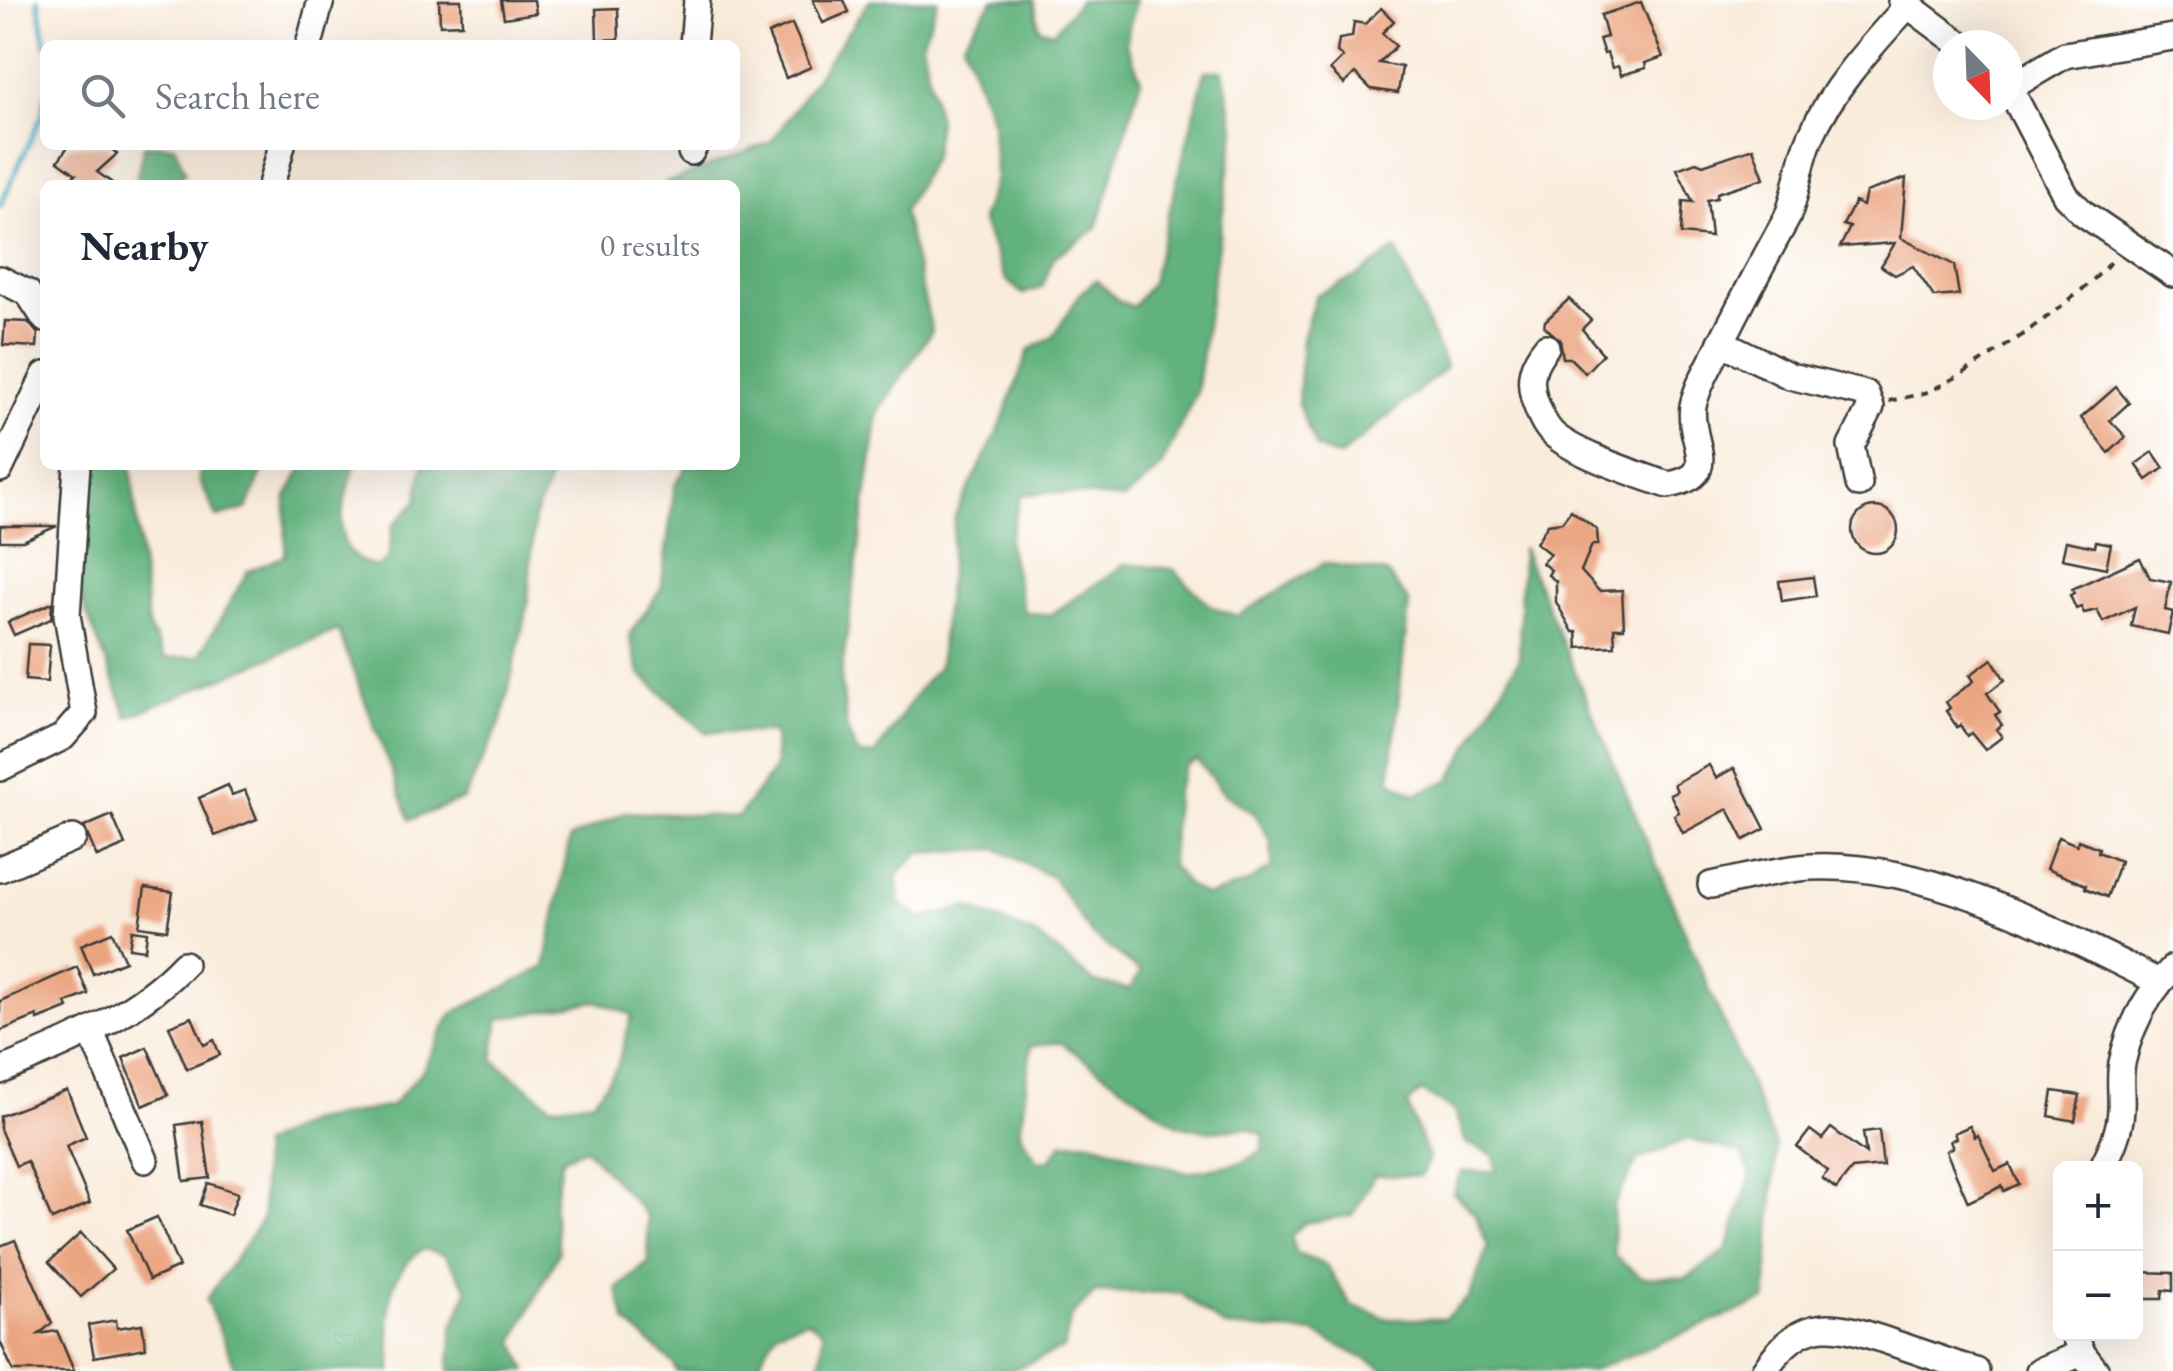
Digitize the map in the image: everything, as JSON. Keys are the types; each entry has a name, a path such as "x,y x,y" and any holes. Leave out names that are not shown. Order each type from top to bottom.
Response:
{"street":[{"path":"310,40 321,0"},
{"path":"693,40 697,0"},
{"path":"1546,347 1536,360 1531,378 1535,402 1548,430 1572,446 1668,485 1697,474 1701,463 1692,425 1694,406 1721,342 1787,218 1816,126 1905,2 1941,30"},
{"path":"2023,79 2064,55 2173,38"},
{"path":"2023,112 2066,196 2173,274"},
{"path":"272,180 281,150"},
{"path":"0,279 28,294 40,312"},
{"path":"1721,342 1790,376 1866,394 1870,403 1868,414 1852,446 1859,484"},
{"path":"0,469 40,385"},
{"path":"0,768 63,737 84,713 68,614 77,470"},
{"path":"0,869 72,838"},
{"path":"1711,885 1810,868 1887,874 1983,901 2166,975 2133,1027 2122,1066 2121,1114 2106,1161"},
{"path":"0,1070 92,1032 160,990 184,964"},
{"path":"92,1032 145,1160"},
{"path":"1764,1371 1783,1346 1808,1330 1842,1326 1976,1371"},
{"path":"2039,1371 2084,1352"}],"path":[{"path":"1870,403 1928,391 2030,328 2106,269 2122,240"}],"green space":[{"path":"870,0 938,0 922,43 938,121 933,156 903,212 932,331 878,412 841,676 847,730 859,755 875,755 939,666 955,516 1001,424 1029,350 1053,337 1080,294 1096,280 1119,301 1133,307 1151,283 1205,71 1223,71 1235,130 1196,393 1160,469 1124,499 1052,492 1021,495 1008,543 1024,612 1050,615 1125,564 1173,569 1210,606 1237,616 1324,563 1387,573 1409,602 1390,780 1415,794 1450,780 1519,659 1522,547 1776,1147 1766,1300 1591,1371 1389,1371 1314,1333 1225,1327 1180,1293 1095,1292 1071,1317 1064,1348 1009,1371 937,1371 915,1367 912,1371 820,1371 823,1332 807,1320 777,1330 761,1358 762,1371 676,1371 674,1364 626,1322 617,1289 649,1262 647,1216 585,1148 562,1158 553,1208 559,1251 514,1341 527,1371 449,1371 453,1327 468,1289 445,1255 423,1249 408,1261 392,1289 392,1371 237,1371 206,1300 263,1218 261,1145 307,1122 391,1106 422,1071 452,1014 545,967 570,838 626,812 738,817 775,768 774,732 705,732 640,674 629,635 661,589 675,485 685,470 740,470 740,180 674,180 771,142","holes":["1197,760 1224,794 1255,814 1271,842 1272,867 1245,884 1206,896 1187,885 1171,865 1175,793 1185,766","997,849 1053,878 1091,934 1141,972 1129,989 1094,982 1038,936 967,907 922,919 900,903 897,875 919,853","597,1001 632,1015 617,1067 594,1100 552,1106 493,1060 499,1019","1060,1042 1178,1125 1208,1131 1247,1128 1264,1135 1262,1150 1243,1162 1187,1173 1090,1141 1062,1143 1050,1161 1037,1160 1020,1133 1031,1046","1421,1091 1454,1111 1466,1143 1494,1155 1496,1172 1461,1172 1453,1193 1476,1215 1488,1247 1469,1297 1444,1319 1388,1319 1351,1305 1326,1265 1297,1254 1291,1236 1304,1223 1353,1215 1375,1175 1420,1176 1429,1159 1407,1104","1687,1139 1742,1153 1751,1174 1727,1250 1686,1278 1641,1277 1614,1256 1613,1206 1638,1160"]},
{"path":"993,0 1034,0 1039,28 1053,32 1080,0 1135,0 1126,43 1141,79 1097,228 1054,257 1042,287 1023,294 1005,279 981,220 995,178 992,122 963,42"},
{"path":"143,150 176,150 185,172 179,180 136,180"},
{"path":"1396,249 1446,368 1339,457 1316,448 1298,404 1302,339 1316,295 1359,275"},
{"path":"85,470 132,470 148,626 165,659 199,656 248,571 285,556 286,499 301,470 354,470 343,511 343,539 349,551 376,567 388,560 393,525 417,501 422,470 553,470 534,518 528,603 502,719 464,799 410,820 338,630 128,717 77,589"},
{"path":"200,470 263,470 247,509 217,517 199,479"}],"building":[{"path":"439,0 461,0 462,24 440,25"},
{"path":"501,0 534,0 536,13 504,18"},
{"path":"813,0 844,0 849,12 823,23"},
{"path":"1641,2 1663,57 1645,63 1646,68 1621,75 1618,66 1612,68 1599,39 1607,37 1601,15"},
{"path":"618,8 619,39 597,40 596,9"},
{"path":"1381,8 1394,21 1382,33 1396,46 1379,63 1402,67 1398,93 1371,89 1355,73 1344,84 1330,70 1343,57 1337,52 1339,39 1352,37 1354,22 1365,24"},
{"path":"792,24 811,67 786,78 768,34"},
{"path":"1753,148 1764,178 1707,200 1711,237 1681,234 1683,201 1693,202 1677,169 1696,162 1703,165"},
{"path":"66,150 113,150 117,154 97,172 108,180 69,180 76,174 58,161"},
{"path":"1906,178 1901,238 1954,265 1959,295 1934,297 1913,266 1895,275 1881,266 1895,243 1840,247 1850,227 1843,225 1855,202 1863,206 1866,192"},
{"path":"1569,299 1591,320 1582,329 1603,354 1585,373 1570,358 1563,358 1560,340 1544,326"},
{"path":"5,321 28,322 38,334 37,347 3,345"},
{"path":"2116,387 2129,403 2110,420 2126,437 2109,453 2081,418"},
{"path":"2153,452 2164,468 2147,480 2136,464"},
{"path":"1875,507 1891,514 1898,530 1891,546 1875,553 1859,546 1852,530 1859,514"},
{"path":"1571,510 1597,530 1598,545 1592,545 1581,571 1599,591 1622,590 1624,628 1614,628 1615,646 1578,648 1577,632 1573,632 1556,602 1556,581 1542,563 1550,554 1536,543 1548,524 1562,522"},
{"path":"0,526 57,526 23,541 0,541"},
{"path":"2066,541 2095,547 2096,541 2111,544 2106,568 2062,559"},
{"path":"2140,558 2150,578 2171,582 2165,610 2173,612 2168,634 2131,626 2135,607 2103,622 2097,610 2084,613 2081,607 2076,609 2070,595 2074,593 2072,589"},
{"path":"1813,577 1816,596 1782,601 1779,581"},
{"path":"52,603 51,619 14,635 8,622"},
{"path":"28,644 50,645 47,682 25,680"},
{"path":"1992,659 2005,680 1987,693 2000,712 1995,715 2002,725 1996,729 2002,737 1985,750 1971,733 1967,736 1960,725 1957,727 1946,711 1950,708 1946,702 1974,681 1970,675"},
{"path":"1709,765 1716,778 1734,768 1765,829 1744,840 1728,809 1683,833 1670,794 1677,791 1674,784"},
{"path":"228,785 232,795 245,790 257,819 215,836 199,798"},
{"path":"112,815 125,845 97,857 84,827"},
{"path":"2058,837 2099,848 2098,852 2120,861 2107,897 2046,869"},
{"path":"145,888 173,892 167,930 139,926"},
{"path":"132,930 147,932 145,950 129,948"},
{"path":"112,932 125,961 93,974 81,945"},
{"path":"77,967 88,994 66,1003 68,1008 0,1031 0,1001"},
{"path":"192,1017 204,1045 214,1040 220,1055 187,1069 169,1026"},
{"path":"147,1047 168,1095 143,1106 123,1058"},
{"path":"67,1090 86,1137 66,1146 90,1203 52,1220 27,1161 16,1166 0,1129 0,1116"},
{"path":"2053,1091 2080,1095 2075,1121 2049,1116"},
{"path":"202,1121 210,1178 184,1181 176,1125"},
{"path":"1970,1126 1995,1171 2010,1164 2019,1184 2004,1191 2002,1186 1968,1202 1946,1151 1953,1147 1950,1141 1956,1138 1954,1133"},
{"path":"1831,1128 1866,1154 1863,1132 1879,1130 1883,1166 1852,1169 1836,1189 1822,1178 1828,1171 1797,1147 1810,1130 1822,1139"},
{"path":"208,1183 238,1193 230,1215 200,1205"},
{"path":"157,1217 179,1267 149,1280 127,1230"},
{"path":"81,1233 113,1269 81,1297 49,1262"},
{"path":"15,1240 52,1323 39,1334 57,1331 74,1371 13,1371 0,1341 0,1246"},
{"path":"2143,1272 2173,1273 2173,1291 2163,1290 2162,1299 2143,1299"},
{"path":"116,1320 117,1328 142,1324 146,1348 94,1357 88,1325"}],"waterway":[{"path":"38,0 45,40"},
{"path":"0,206 40,119"}]}
